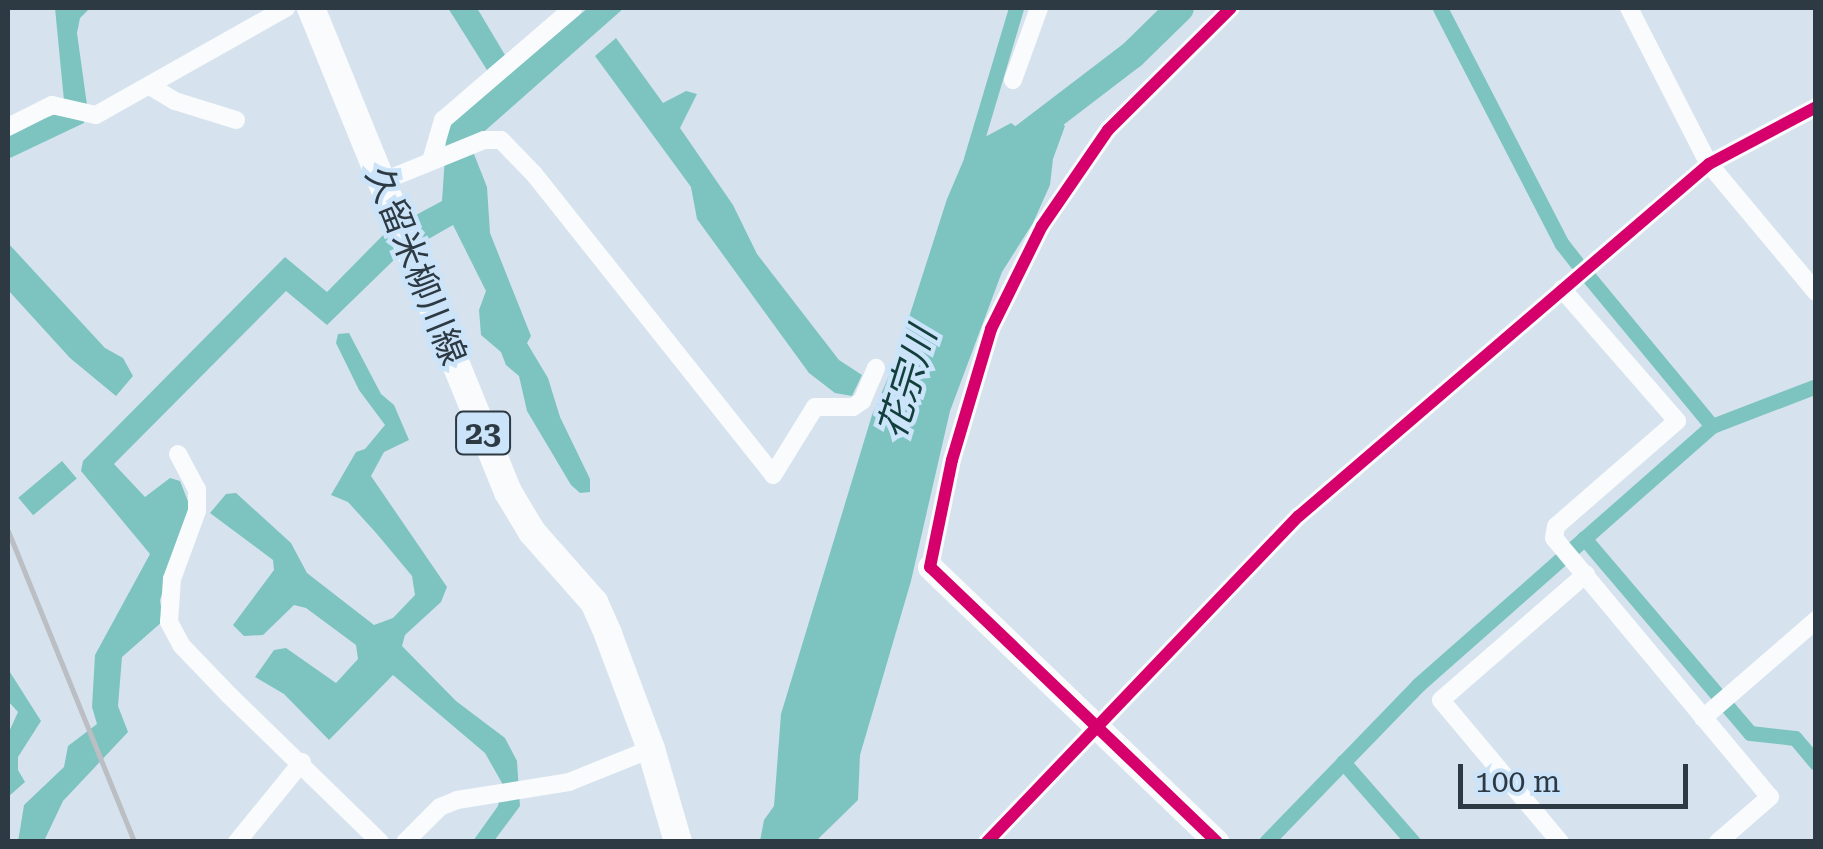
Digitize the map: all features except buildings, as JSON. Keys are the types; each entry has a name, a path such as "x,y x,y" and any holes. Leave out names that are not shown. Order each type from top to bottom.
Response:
{"main road":[{"name":"久留米柳川線","path":"311,8 508,492 532,532 594,602 651,749 678,842"}],"street":[{"path":"8,127 52,105 96,115 286,8"},
{"path":"431,161 444,120 573,8"},
{"path":"1013,80 1039,8"},
{"path":"1217,842 930,567 952,460 992,329 1042,226 1108,130 1231,8"},
{"path":"1629,8 1709,164 1816,292"},
{"path":"150,86 174,101 236,120"},
{"path":"986,842 1299,516 1709,164 1816,106"},
{"path":"381,182 484,140 501,140 534,174 773,475 815,406 853,407 862,400 876,368"},
{"path":"1562,288 1677,421 1556,526 1554,538 1770,797 1718,842"},
{"path":"178,454 197,489 197,511 172,579 169,622 182,646 228,695 302,762 380,842"},
{"path":"1560,842 1440,700 1586,574"},
{"path":"1703,718 1816,620"},
{"path":"405,842 440,807 484,794 569,782 651,749"},
{"path":"237,842 302,762"}],"water":[{"path":"55,8 90,8 80,18 77,33 87,105 84,123 8,159 8,138 16,128 65,111"},
{"path":"448,8 477,8 505,55 487,70"},
{"path":"588,8 624,8 470,144 487,187 490,233 531,336 527,343 548,378 560,417 590,479 590,492 580,493 571,485 527,411 519,376 506,365 501,352 481,335 479,310 486,291 453,225 397,257 327,325 286,291 114,464 145,497 170,478 180,481 191,509 160,600 163,621 122,657 118,706 128,732 63,801 44,841 18,842 24,805 64,767 68,746 97,724 92,707 95,655 150,554 81,471 83,461 285,257 327,292 388,230 442,201 447,126"},
{"path":"616,38 663,103 686,91 697,94 680,128 733,205 757,254 839,360 862,375 852,396 835,393 809,373 697,219 691,187 595,56"},
{"path":"1046,111 1065,126 1053,159 1050,185 1033,223 1002,272 950,411 911,581 860,755 858,800 816,841 760,841 764,820 774,806 781,714 872,415 894,364 947,199 970,145 1011,123 1021,130"},
{"path":"8,243 105,348 123,358 133,376 116,396 70,358 8,290"},
{"path":"349,333 381,394 394,405 409,440 384,452 371,476 447,587 441,602 405,635 402,646 456,701 505,738 517,761 520,806 494,841 473,841 498,806 502,783 485,753 393,675 329,740 284,694 255,677 274,650 286,648 336,683 358,659 356,645 306,608 294,605 263,635 244,636 233,625 274,570 273,560 210,513 226,494 236,493 291,543 307,573 374,625 393,618 415,595 412,576 377,534 348,502 331,495 356,452 365,449 385,425 359,390 336,343 338,334"},
{"path":"62,461 77,479 33,515 18,498"},
{"path":"8,669 41,721 18,757 18,770 25,782 8,797 8,734 18,712 8,701"}],"waterway":[{"path":"971,159 1016,8"},
{"name":"花宗川","path":"1023,138 1132,55 1180,8"},
{"path":"1440,8 1562,244 1576,262"},
{"path":"1570,551 1712,426 1587,275"},
{"path":"1712,426 1816,386"},
{"path":"1584,538 1750,733 1795,738 1816,763"},
{"path":"1266,842 1418,685 1561,559"},
{"path":"1343,762 1413,842"}],"railway":[{"path":"8,531 134,842"}],"cycle path":[{"path":"1217,842 930,567 952,460 991,329 1042,226 1108,130 1231,8"},
{"path":"987,842 1299,516 1709,164 1816,107"}]}
